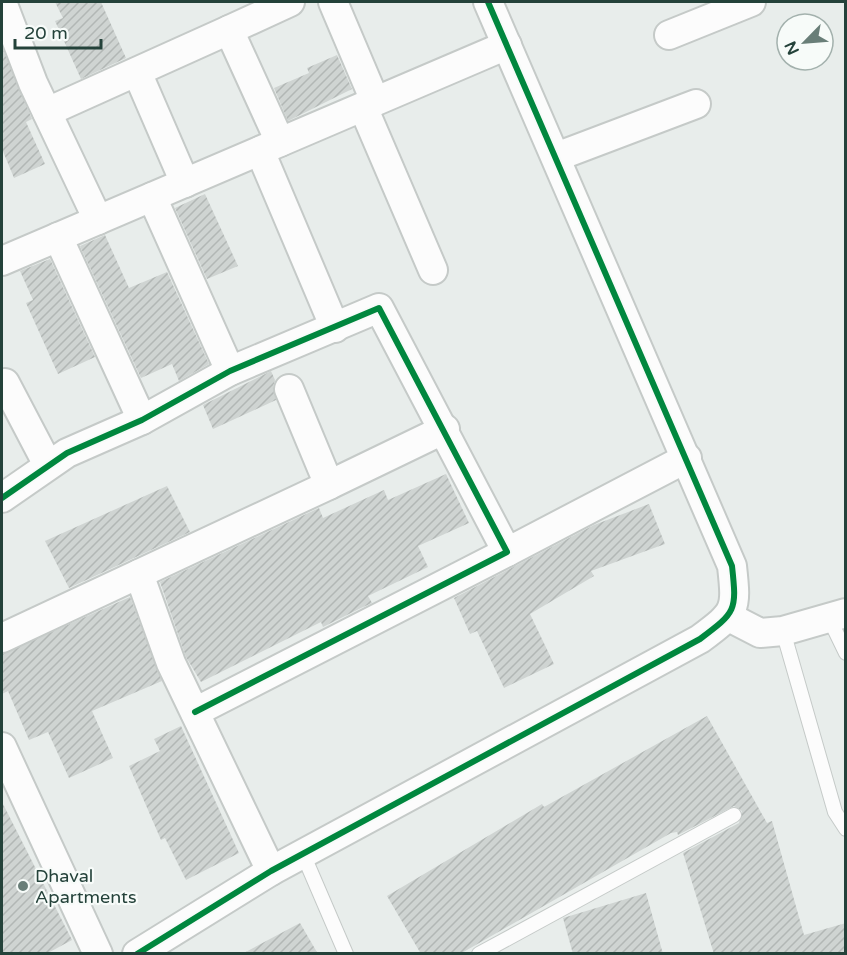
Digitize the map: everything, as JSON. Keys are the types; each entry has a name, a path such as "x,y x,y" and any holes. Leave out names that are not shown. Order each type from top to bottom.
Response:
{"street":[{"path":"2,2 47,112 98,220"},
{"path":"47,112 290,2"},
{"path":"333,2 369,104 433,270"},
{"path":"137,954 271,871 700,639 729,617 735,593 732,566 488,2"},
{"path":"669,35 751,2"},
{"path":"229,30 335,328"},
{"path":"2,261 507,45"},
{"path":"137,72 185,183"},
{"path":"556,158 696,104"},
{"path":"152,197 231,371"},
{"path":"58,237 142,420"},
{"path":"2,498 67,453 142,420 231,371 379,308 445,429 507,552"},
{"path":"3,381 48,465"},
{"path":"289,389 329,485"},
{"path":"2,638 445,429"},
{"path":"195,712 687,458"},
{"path":"139,574 171,663 271,871"},
{"path":"729,617 760,633 783,631 837,616"},
{"path":"5,763 98,954"}],"lane":[{"path":"837,616 846,653"},
{"path":"783,631 835,812 846,829"},
{"path":"479,954 734,815"},
{"path":"303,854 346,954"}],"building":[{"path":"55,2 101,2 126,58 81,79 55,21 63,18"},
{"path":"2,47 32,119 26,122 45,164 14,178 2,149"},
{"path":"337,55 352,89 288,121 274,88 309,73 307,68"},
{"path":"205,194 238,266 207,279 175,208"},
{"path":"105,235 129,288 167,272 209,364 179,381 172,364 141,378 80,246"},
{"path":"50,259 95,357 58,374 26,303 33,300 20,271"},
{"path":"271,371 275,380 273,387 276,400 213,429 203,405"},
{"path":"446,474 469,523 418,546 428,567 368,596 372,603 323,627 321,622 201,682 186,657 160,582 319,508 323,518 384,490 388,500"},
{"path":"167,486 190,532 69,588 45,541"},
{"path":"649,504 665,544 591,571 594,576 530,614 554,664 504,688 477,631 470,634 454,598 594,525"},
{"path":"130,597 162,681 92,711 113,758 69,778 48,732 29,740 8,691 2,694 2,654"},
{"path":"707,716 767,823 772,821 804,935 846,923 846,954 714,954 683,853 739,823 742,811 734,806 678,835 677,832 671,833 460,954 421,954 387,896 542,804 544,807"},
{"path":"181,726 239,853 186,880 165,838 161,840 129,766 160,751 154,739"},
{"name":"Dhaval Apartments","path":"2,802 72,940 46,954 2,954"},
{"path":"646,893 663,954 573,954 563,918"},
{"path":"300,923 318,954 242,954"}],"cycle path":[{"path":"137,954 271,871 700,639 721,623 734,602 732,566 488,2"},
{"path":"2,498 67,453 142,420 230,371 379,308 507,552 195,712"}],"place":[{"name":"Dhaval Apartments","path":"23,886"}]}
